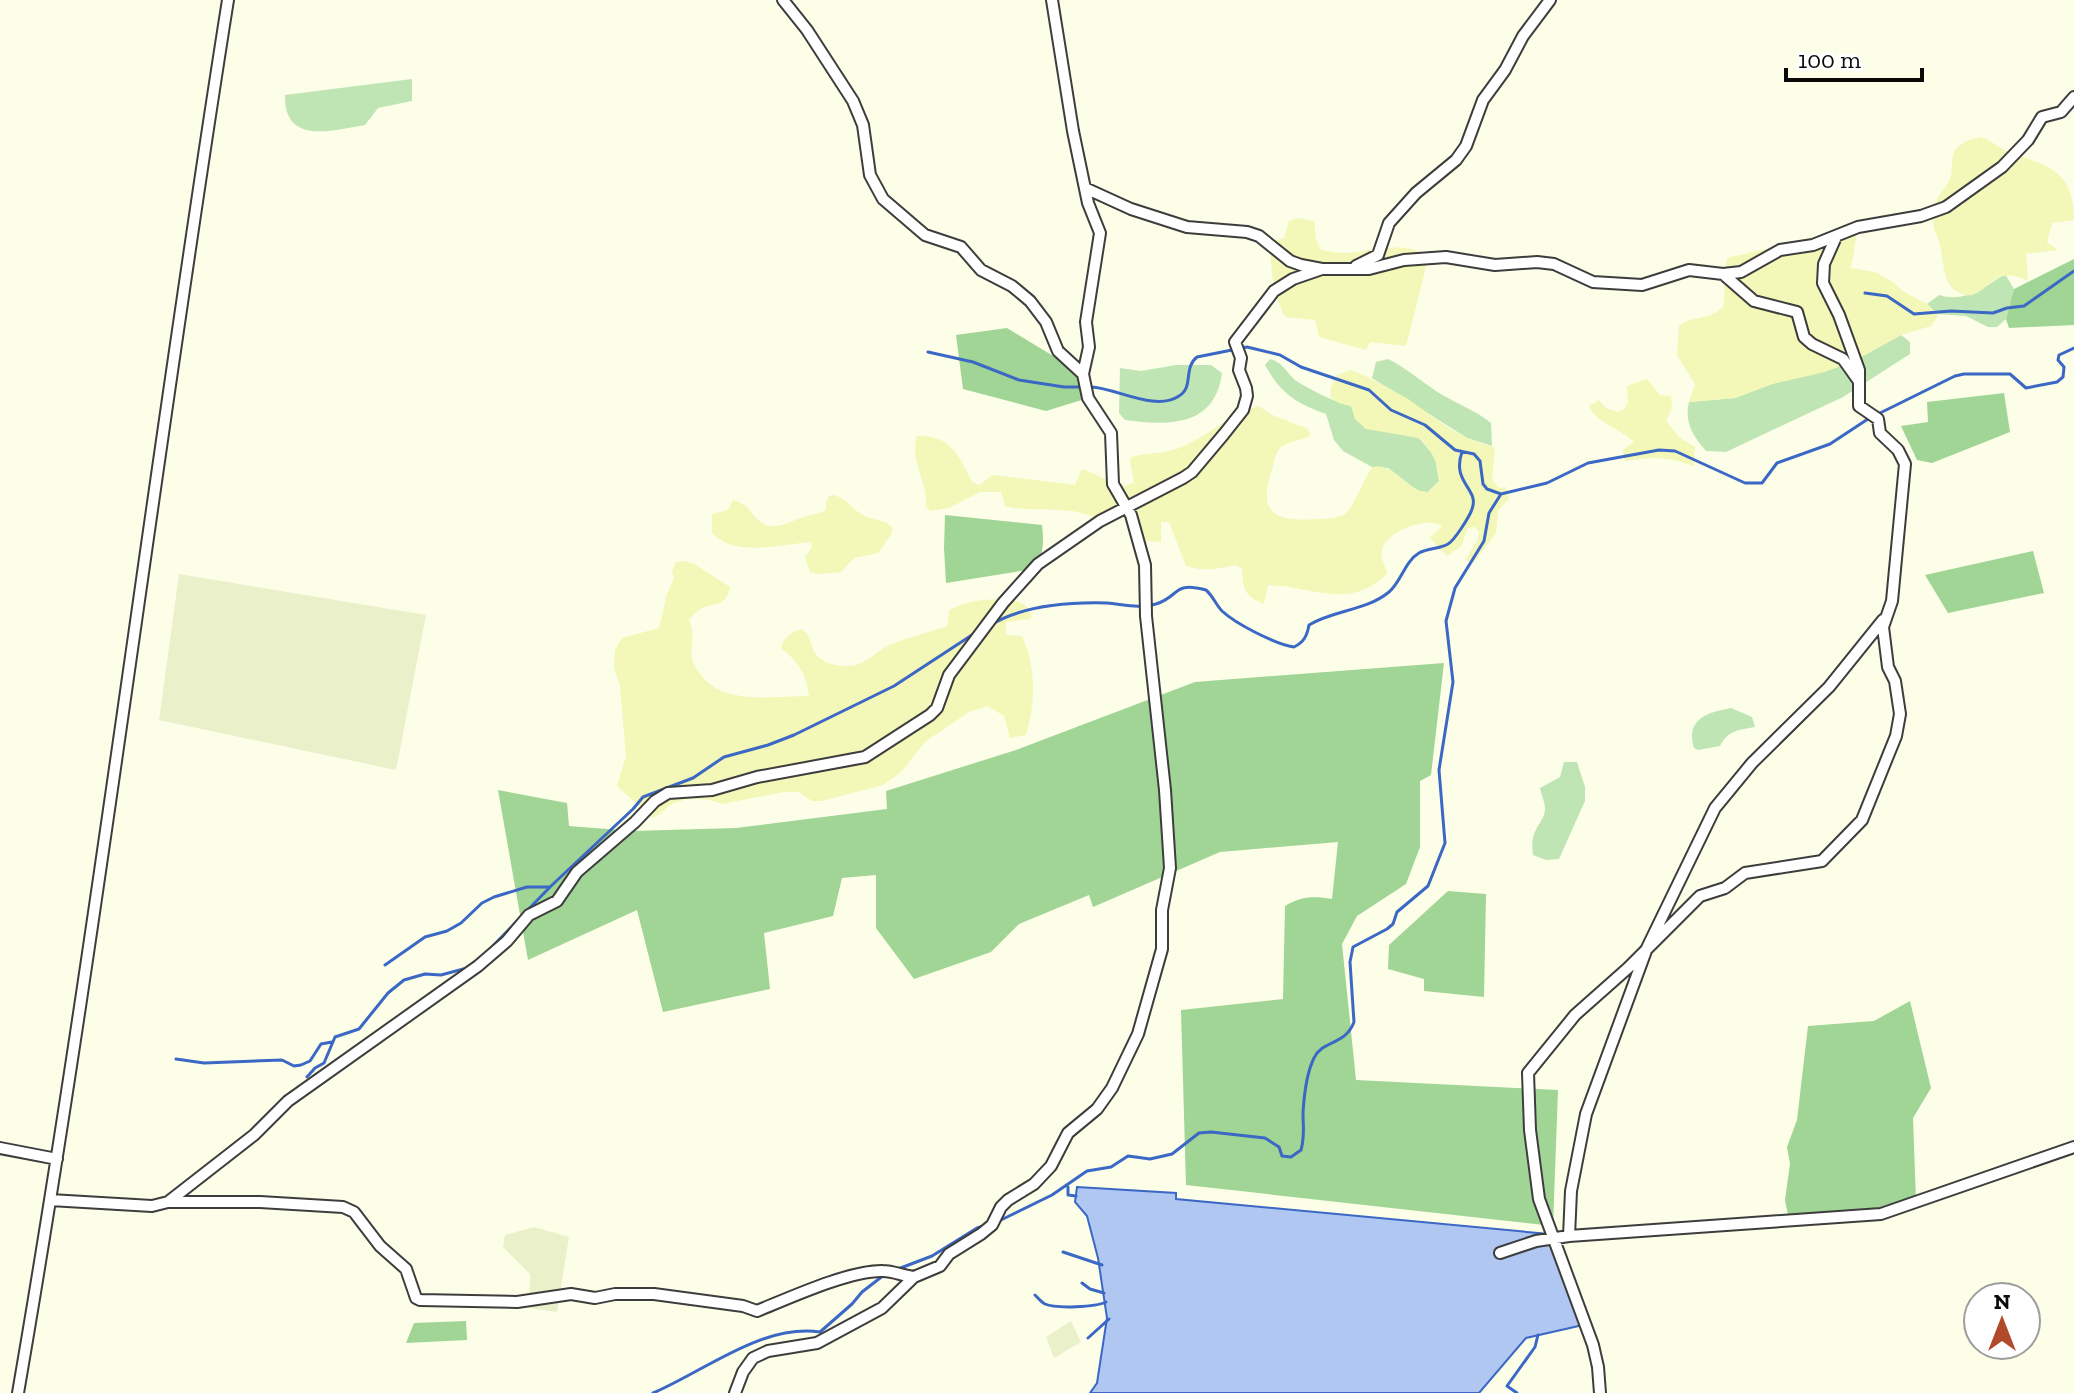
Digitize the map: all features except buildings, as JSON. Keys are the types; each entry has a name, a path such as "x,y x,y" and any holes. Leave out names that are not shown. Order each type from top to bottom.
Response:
{"street":[{"path":"18,1393 85,986 228,0"},
{"path":"783,0 807,30 853,101 863,125 870,175 883,199 925,235 961,247 973,264 1012,286 1030,301 1046,322 1058,351 1083,374"},
{"path":"735,1393 743,1372 753,1358 768,1351 817,1343 882,1308 914,1277 940,1266 949,1254 992,1225 1001,1207 1034,1184 1051,1166 1068,1133 1097,1109 1112,1088 1138,1034 1162,949 1162,910 1170,868 1146,616 1145,565 1139,540 1113,484 1111,433 1088,398 1083,374 1089,347 1086,322 1100,233 1085,188 1073,131 1052,0"},
{"path":"1348,269 1378,255 1389,223 1416,193 1456,160 1471,134 1483,100 1550,0"},
{"path":"1085,188 1131,209 1187,227 1247,232 1259,236 1290,261 1322,269 1369,269 1404,260 1446,257 1495,265 1554,264 1593,282 1642,285 1697,270 1723,274 1741,272 1780,250 1813,245 1858,227 1921,216 1946,207 2002,167 2028,140 2042,117 2061,112 2074,97"},
{"path":"1569,1236 1571,1191 1586,1114 1647,948 1715,808 1752,763 1829,687 1884,618 1892,601 1905,464 1898,450 1880,433 1878,419 1859,406 1859,370 1839,315 1823,283 1824,264 1836,237"},
{"path":"168,1202 254,1135 288,1101 478,966 507,941 529,915 557,901 577,872 655,801 668,793 712,790 757,777 865,757 930,715 937,708 949,675 1003,603 1038,564 1100,521 1192,472 1243,410 1247,396 1235,342 1274,291 1293,279 1322,269"},
{"path":"1723,274 1754,301 1797,312 1804,337 1843,359 1858,380"},
{"path":"1600,1393 1593,1345 1539,1199 1530,1130 1528,1073 1575,1015 1700,896 1725,888 1745,873 1822,861 1856,828 1896,736 1900,714 1895,681 1888,667 1884,618"},
{"path":"1500,1253 1569,1236 1881,1214 2074,1147"},
{"path":"0,1148 57,1159"},
{"path":"50,1200 152,1206 168,1202 260,1202 343,1207 354,1212 380,1246 406,1269 416,1298 420,1300 517,1302 571,1294 595,1298 615,1294 654,1294 743,1306 757,1311 827,1283 876,1272 887,1271 914,1277"}],"shaded area":[{"path":"412,79 412,101 378,108 365,125 312,131 292,122 287,111 285,95"},
{"path":"2074,259 2074,325 2009,328 2006,319 2014,289"},
{"path":"2005,274 2014,289 2006,319 1997,327 1988,327 1966,316 1937,314 1927,304 1939,295 1957,297 1974,293"},
{"path":"1007,328 1083,374 1088,398 1046,411 963,389 956,335"},
{"path":"1901,335 1910,342 1910,354 1843,397 1726,452 1706,451 1691,428 1689,402 1735,398 1854,361"},
{"path":"1270,359 1310,389 1351,406 1355,411 1407,436 1419,438 1435,457 1439,481 1428,492 1418,491 1388,468 1372,467 1343,451 1334,440 1326,414 1306,406 1283,390 1265,365"},
{"path":"1388,359 1491,423 1492,446 1467,438 1372,378 1376,362"},
{"path":"1176,365 1211,365 1222,373 1218,391 1210,404 1200,413 1173,422 1125,420 1119,413 1120,368 1141,371"},
{"path":"2004,393 2010,432 1932,463 1917,460 1901,426 1928,422 1927,402"},
{"path":"945,515 1042,525 1043,543 1039,559 1033,569 946,583"},
{"path":"2033,551 2044,593 1948,613 1925,575"},
{"path":"179,574 426,615 396,770 159,720"},
{"path":"1444,663 1431,775 1420,781 1420,847 1406,884 1357,916 1342,944 1356,1080 1558,1090 1553,1226 1186,1185 1181,1010 1283,999 1285,906 1308,898 1332,899 1338,842 1220,852 1093,907 1089,895 1019,924 991,952 914,979 876,928 876,875 842,878 833,916 764,933 770,989 663,1012 637,910 528,960 498,790 567,803 569,826 633,831 736,828 887,809 886,791 1016,750 1195,682"},
{"path":"1731,708 1752,717 1755,727 1730,734 1720,746 1694,748 1693,730 1700,719"},
{"path":"1564,762 1577,762 1585,787 1585,801 1559,859 1546,860 1533,855 1532,846 1545,809 1540,788 1560,777"},
{"path":"1448,891 1486,894 1484,997 1424,991 1424,979 1388,969 1389,945"},
{"path":"1910,1001 1931,1088 1913,1118 1916,1201 1881,1214 1789,1220 1785,1200 1790,1164 1787,1147 1797,1120 1808,1026 1874,1021"},
{"path":"534,1227 569,1237 557,1312 529,1308 530,1274 503,1247 505,1235"},
{"path":"466,1321 467,1340 406,1343 414,1323"},
{"path":"1071,1321 1081,1342 1054,1358 1046,1337"}],"sand":[{"path":"1980,137 2056,173 2069,191 2074,220 2052,223 2047,242 2058,250 2026,254 2028,281 2004,276 1974,294 1966,295 1951,287 1946,276 1934,216 1937,199 1951,176 1955,150 1965,142"},
{"path":"1298,218 1314,221 1321,250 1347,253 1401,248 1421,253 1428,259 1406,346 1370,342 1366,350 1319,337 1315,320 1285,317 1274,291 1269,243 1284,238 1289,221"},
{"path":"1858,227 1851,268 1875,272 1927,304 1938,316 1931,326 1901,335 1854,361 1825,372 1772,384 1735,398 1689,402 1695,384 1677,355 1679,326 1711,315 1723,307 1727,258"},
{"path":"1351,370 1408,399 1458,433 1492,446 1495,451 1492,480 1499,488 1506,487 1509,499 1498,511 1496,533 1474,562 1465,560 1477,541 1479,532 1475,527 1468,528 1461,546 1447,556 1430,538 1442,526 1435,523 1418,524 1399,531 1385,542 1381,556 1387,574 1373,585 1344,594 1329,594 1268,585 1264,604 1246,591 1242,568 1235,565 1217,569 1186,566 1169,522 1161,522 1161,542 1139,540 1125,507 1100,521 1066,510 1005,506 1001,492 980,492 949,508 930,511 926,506 915,455 917,436 938,439 952,448 972,482 979,485 993,475 1075,485 1082,469 1126,486 1134,482 1131,457 1180,448 1259,406 1270,414 1308,429 1310,436 1284,445 1276,455 1267,497 1274,513 1305,520 1345,514 1372,467 1394,472 1413,487 1428,492 1439,481 1438,469 1419,438 1366,429 1355,419 1351,406 1330,397 1337,375"},
{"path":"1647,379 1660,395 1671,396 1672,408 1666,421 1680,438 1695,447 1694,466 1660,458 1625,461 1623,450 1634,442 1598,418 1589,406 1599,400 1606,408 1618,412 1628,403 1627,386"},
{"path":"834,495 865,516 892,527 892,533 878,553 854,558 841,572 810,572 805,557 812,547 811,542 746,547 722,541 712,533 712,514 728,510 733,500 745,505 764,524 776,526 826,510 829,496"},
{"path":"685,561 730,587 722,602 704,607 689,620 693,662 702,677 714,687 743,696 809,696 801,669 781,648 786,638 798,630 805,632 821,659 833,665 852,666 895,643 947,626 949,611 963,604 993,599 1021,603 1032,616 1030,619 1006,622 1006,635 1022,636 1030,660 1033,697 1026,735 1010,738 1004,716 988,706 969,712 926,741 901,772 883,785 822,801 812,801 799,792 722,804 704,799 685,800 674,803 652,818 617,786 626,756 620,686 614,668 615,650 622,638 659,628 674,578 672,571 676,562"}],"water":[{"path":"1077,1187 1176,1193 1176,1199 1549,1234 1583,1325 1526,1338 1479,1393 1090,1393 1097,1383 1107,1318 1098,1258 1087,1216 1075,1202"}],"waterway":[{"path":"1865,293 1887,296 1914,314 1951,311 1993,313 2024,306 2074,271"},
{"path":"1091,387 1147,400 1169,400 1184,392 1190,366 1197,357 1247,347 1280,355 1301,367 1369,390 1391,410 1425,425 1455,450 1474,454 1480,461 1483,484 1487,489 1501,494 1547,483 1588,463 1659,450 1675,451 1745,483 1762,483 1777,463 1830,444 1871,417"},
{"path":"1878,414 1964,374 2010,374 2026,388 2057,382 2063,377 2064,367 2058,360 2059,355 2074,348"},
{"path":"928,352 973,362 1019,380 1083,387"},
{"path":"992,624 1033,609 1063,604 1150,605 1164,601 1187,587 1206,590 1222,611 1236,622 1267,638 1294,647 1304,638 1309,625 1380,598 1393,588 1414,557 1451,542 1468,517 1473,502 1460,471 1462,452"},
{"path":"999,1221 1052,1195 1087,1171 1111,1167 1128,1156 1150,1159 1172,1154 1199,1133 1265,1138 1279,1147 1282,1156 1291,1157 1301,1150 1305,1092 1311,1064 1322,1048 1345,1035 1354,1022 1350,962 1353,947 1387,929 1393,924 1397,912 1428,886 1445,843 1439,770 1453,682 1446,621 1455,588 1484,541 1489,513 1501,494"},
{"path":"488,951 643,797 693,778 724,757 794,735 894,686 975,633"},
{"path":"385,965 425,937 461,923 482,903 494,897 527,887 550,887"},
{"path":"307,1077 324,1063 335,1037 359,1029 388,993 404,980 467,968"},
{"path":"176,1059 204,1063 282,1060 294,1066 310,1061 321,1044 332,1042"},
{"path":"1068,1187 1068,1195 1076,1196"},
{"path":"898,1269 932,1256 984,1226"},
{"path":"1063,1252 1102,1265"},
{"path":"653,1393 755,1342 798,1331 820,1332 884,1275"},
{"path":"1082,1283 1104,1293"},
{"path":"1035,1295 1045,1304 1058,1306 1106,1302"},
{"path":"1088,1338 1109,1319"},
{"path":"1517,1393 1507,1386 1535,1347 1538,1335"}]}
